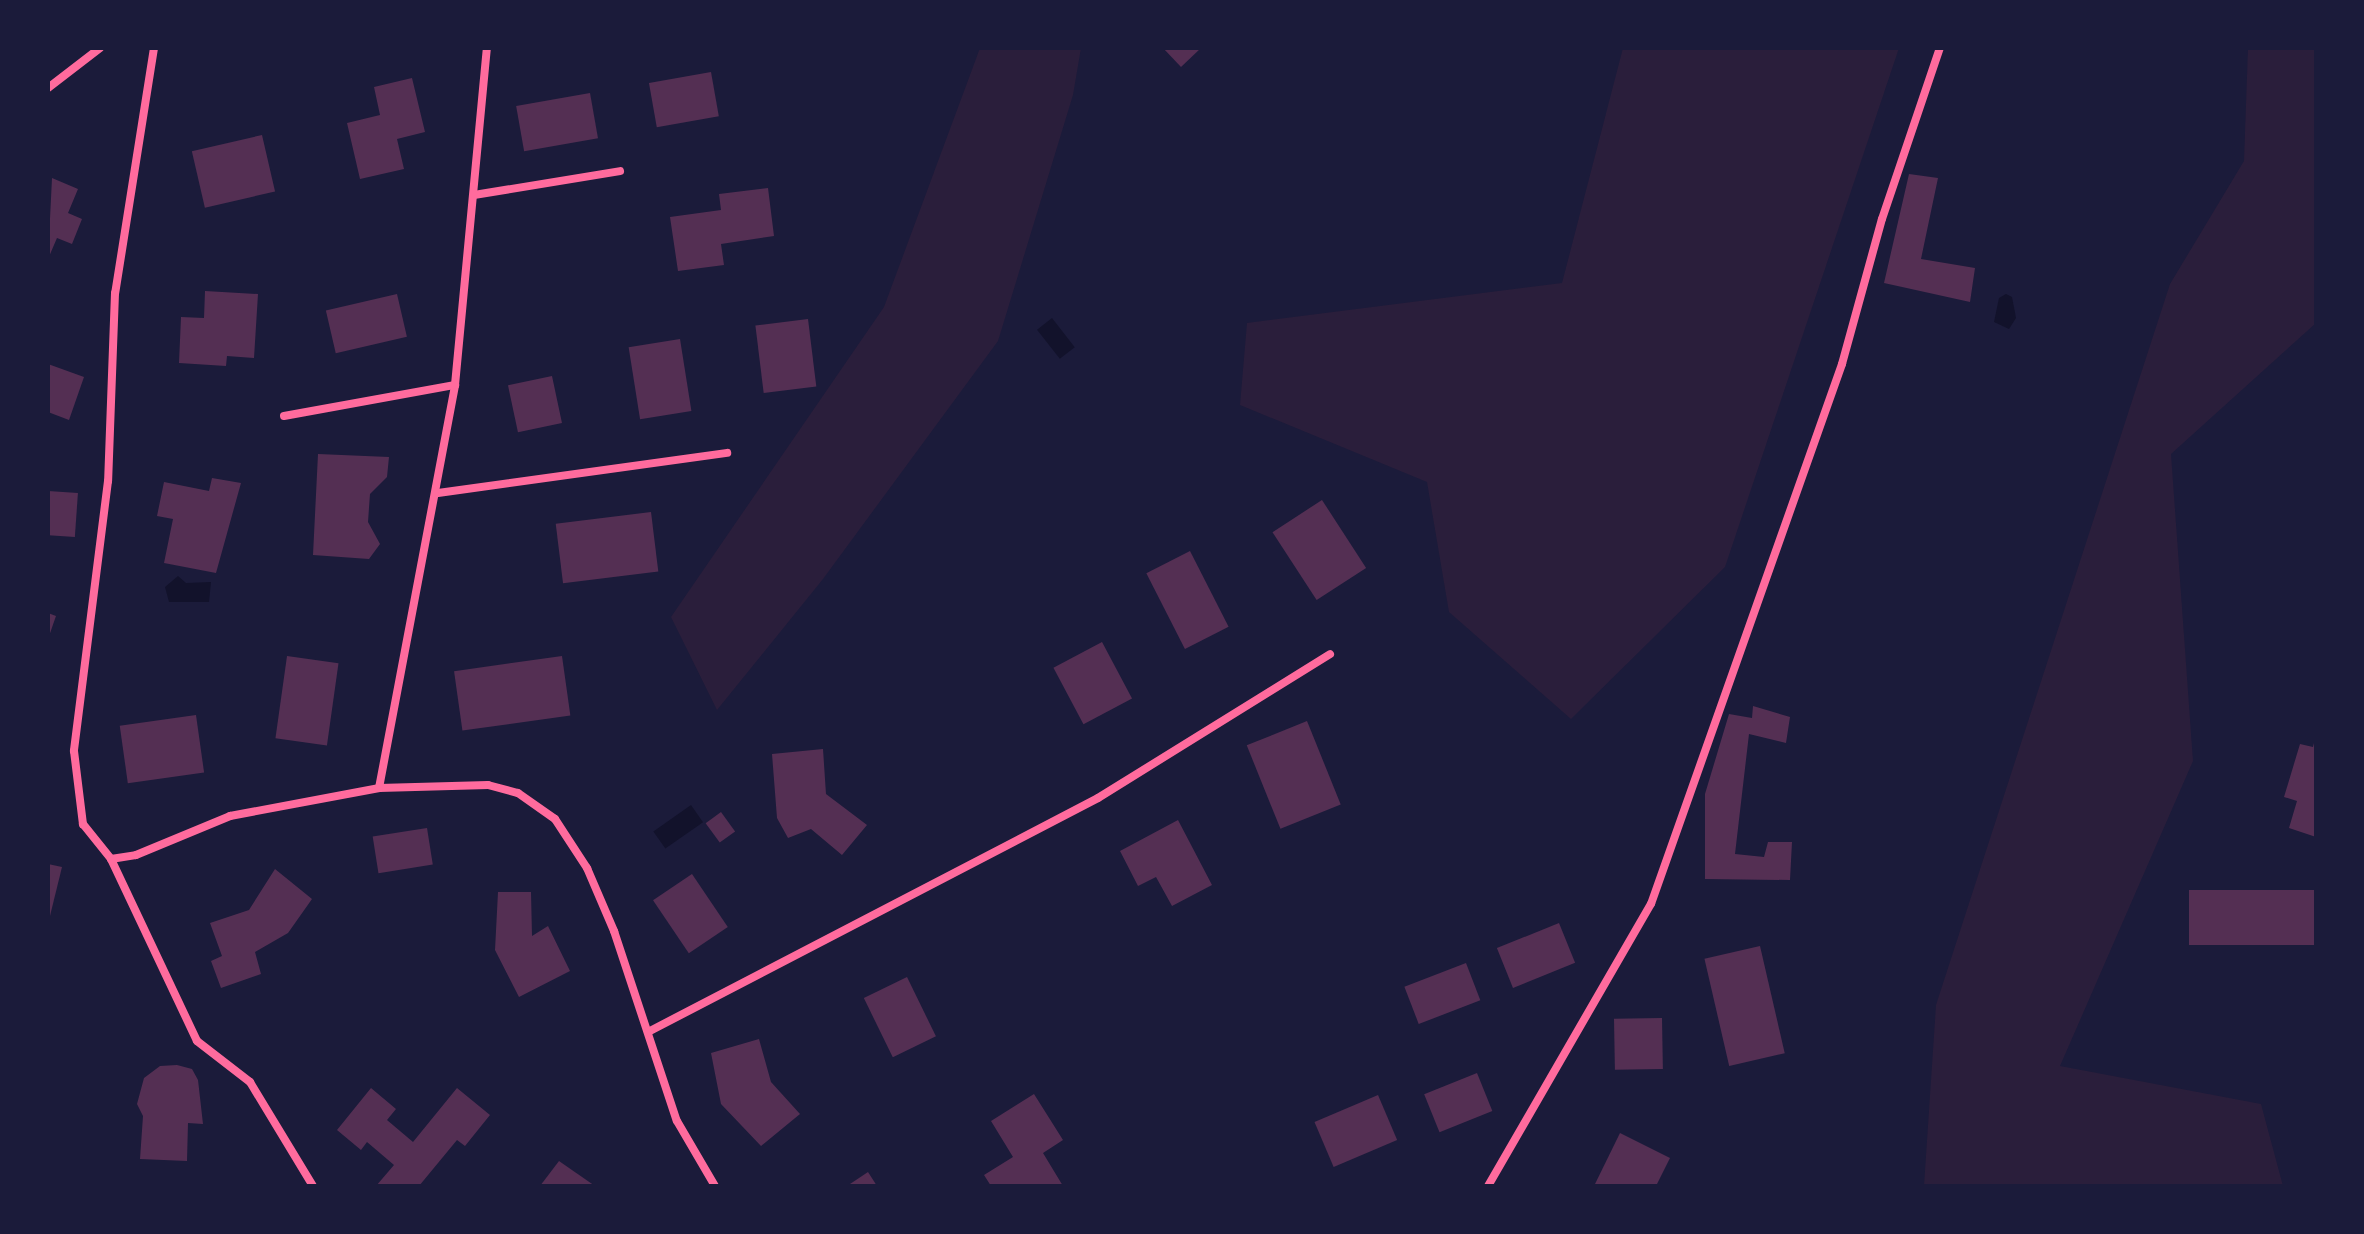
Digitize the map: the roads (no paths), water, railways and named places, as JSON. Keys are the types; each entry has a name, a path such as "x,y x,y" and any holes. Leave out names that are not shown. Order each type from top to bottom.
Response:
{"street":[{"path":"48,88 100,48"},
{"path":"154,48 115,293 108,481 74,751 83,824 111,859 197,1041 250,1082 313,1186"},
{"path":"379,788 438,493 455,385 487,48"},
{"path":"1488,1186 1651,904 1842,364 1882,219 1940,48"},
{"path":"474,195 620,171"},
{"path":"284,416 455,385"},
{"path":"438,493 727,453"},
{"path":"648,1032 1098,798 1330,654"},
{"path":"111,859 136,855 230,816 379,788 488,785 518,793 555,819 587,868 609,918 677,1121 715,1186"}]}
